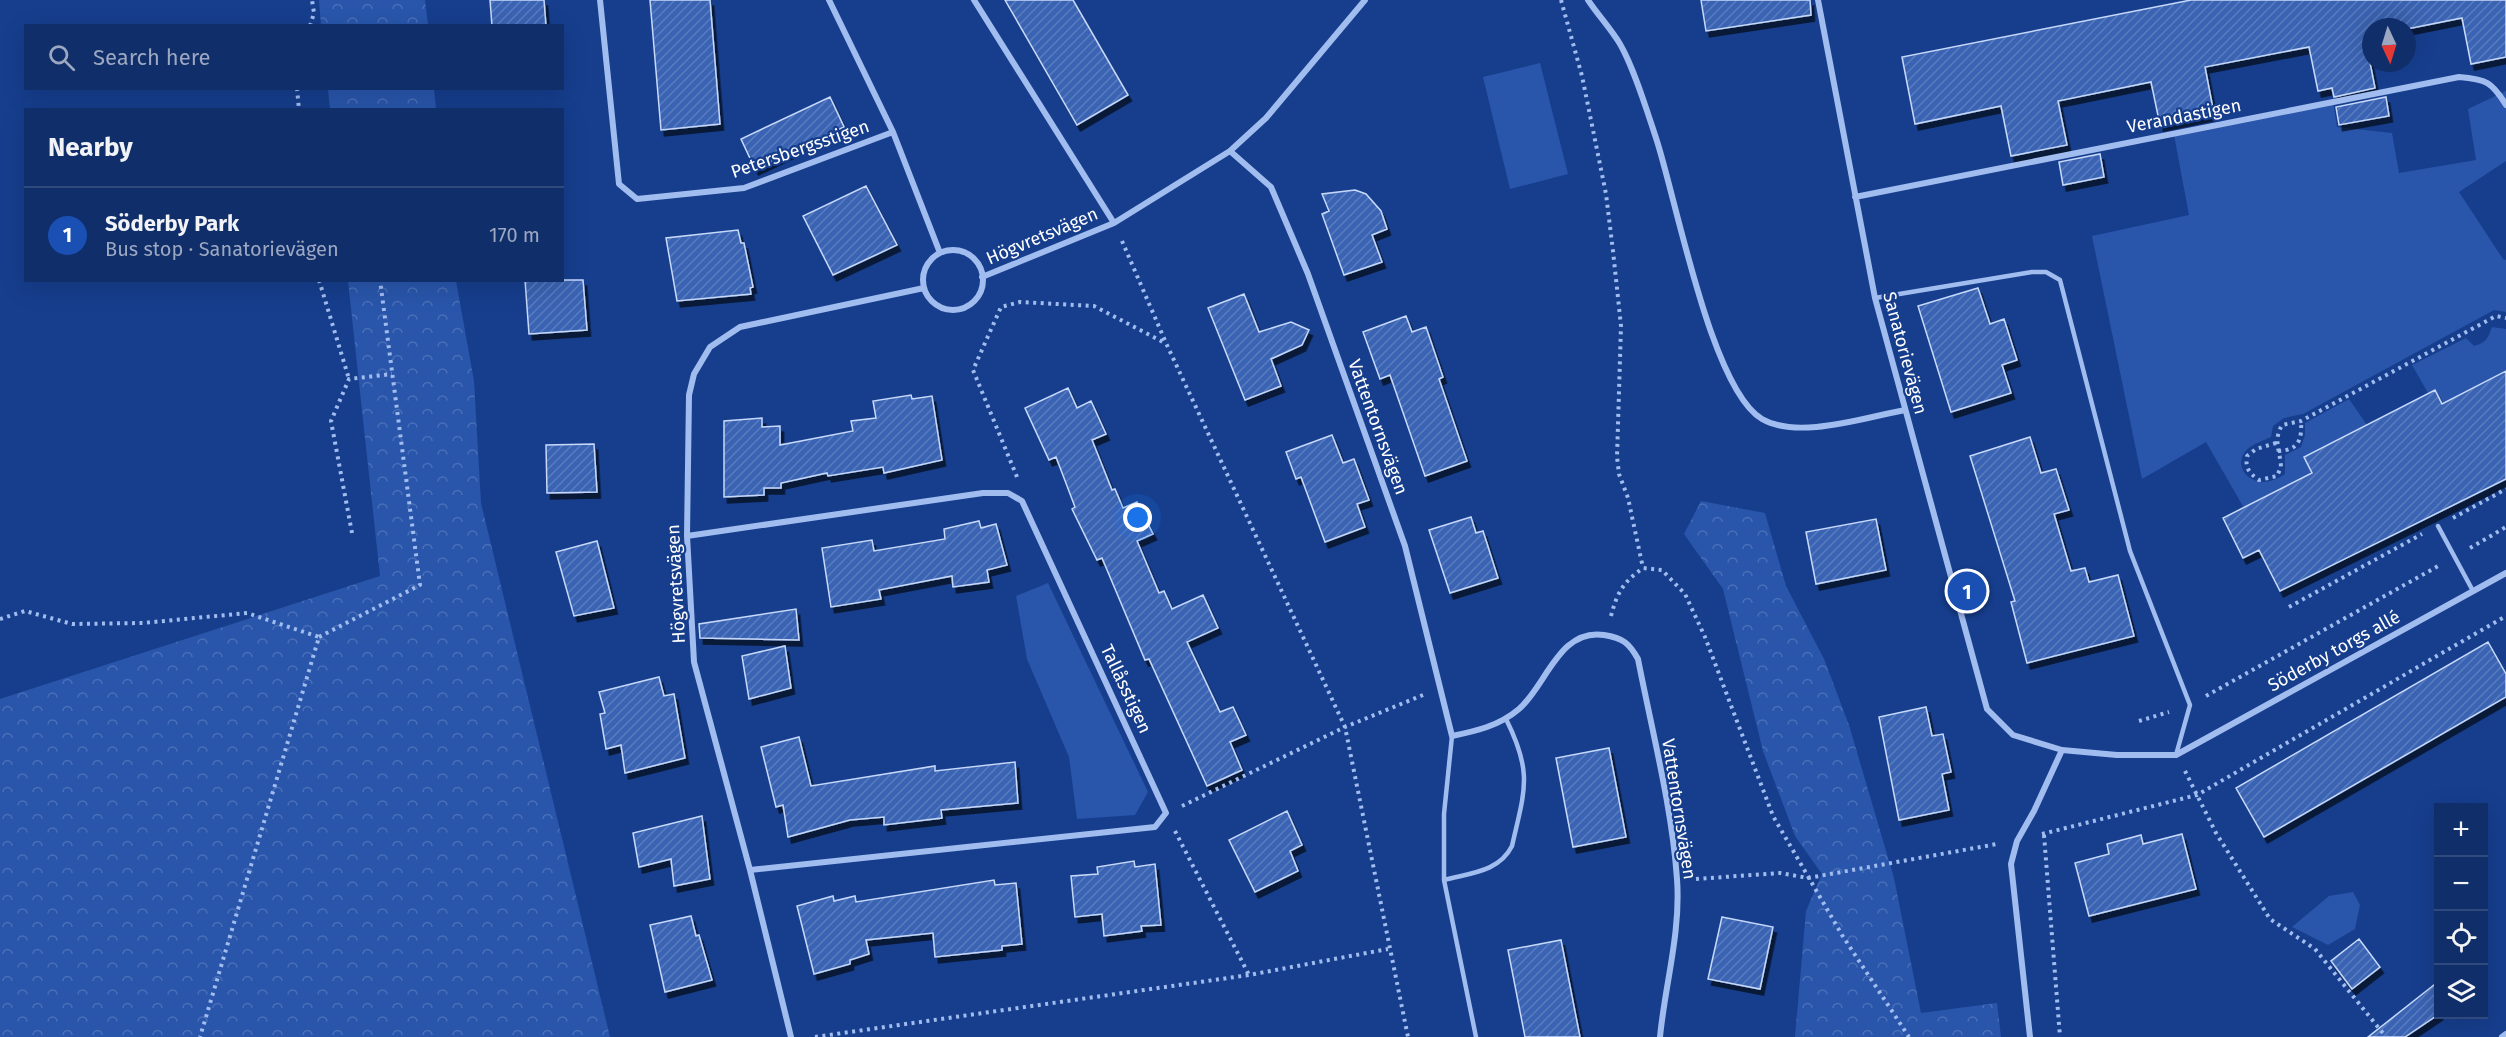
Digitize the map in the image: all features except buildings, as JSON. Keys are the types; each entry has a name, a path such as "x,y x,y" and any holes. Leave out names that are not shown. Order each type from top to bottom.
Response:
{"street":[{"name":"Petersbergsstigen","path":"600,0 619,184 637,199 744,188 893,132"},
{"name":"Petersbergsstigen","path":"829,0 893,132 940,253"},
{"path":"974,0 1114,223 1230,151 1266,118 1365,0"},
{"path":"1588,0 1621,45 1656,138 1707,316 1731,384 1747,406 1762,419 1783,427 1805,428 1905,410"},
{"name":"Sanatorievägen","path":"1818,0 1875,298 1987,709 2013,735 2062,750"},
{"name":"Verandastigen","path":"1855,197 2459,77 2480,79 2495,87 2506,105"},
{"name":"Vattentornsvägen","path":"1230,151 1271,187 1308,274 1405,546 1452,736"},
{"name":"Högvretsvägen","path":"982,277 1114,223"},
{"path":"951,249 973,258 982,277 981,291 977,299 966,307 955,310 941,308 930,299 924,288 925,270 930,261 940,253 951,249"},
{"name":"Högvretsvägen","path":"791,1037 750,870 694,662 687,536 689,395 694,374 710,347 740,327 924,288"},
{"path":"687,536 983,494 1008,493 1022,501"},
{"name":"Tallåsstigen","path":"1022,501 1165,805 1166,813"},
{"name":"Söderby torgs allé","path":"2176,754 2506,573"},
{"path":"1452,736 1483,730 1521,708 1564,649 1578,639 1593,633 1611,636"},
{"name":"Vattentornsvägen","path":"1611,636 1628,642 1638,659 1678,880 1676,931 1664,996 1660,1037"},
{"path":"2030,1037 2011,864 2017,841 2034,811 2062,750 2117,755 2176,754"},
{"path":"750,870 1155,827 1166,813"},
{"path":"2502,1037 2506,1034"}],"lane":[{"path":"1875,298 2032,272 2046,272 2060,280 2130,551 2190,705 2176,754"},
{"path":"2438,526 2474,591"},
{"path":"1444,879 1497,866 1507,856 1512,846 1525,780 1520,747 1506,718"},
{"name":"Vattentornsvägen","path":"1452,736 1444,814 1444,879 1476,1037"}],"path":[{"path":"311,24 314,13 312,0"},
{"path":"1561,0 1582,76 1606,194 1621,326 1618,466 1628,498 1643,568"},
{"path":"297,90 299,108"},
{"path":"1114,223 1166,343 1345,727 1388,949 1408,1037"},
{"path":"320,282 349,379 331,421 352,533"},
{"path":"0,619 25,610 72,624 143,623 247,613 319,637 420,585 380,282"},
{"path":"1022,501 1018,480 973,370 1001,307 1020,302 1094,306 1166,343"},
{"path":"2276,443 2256,449 2247,456 2245,464 2250,474 2259,480 2277,476 2282,467 2276,443 2277,434 2282,425 2301,421 2496,316 2506,318"},
{"path":"349,379 392,374"},
{"path":"2278,451 2290,450 2297,446 2301,440 2301,421"},
{"path":"2289,607 2506,489"},
{"path":"2139,721 2190,705 2506,527"},
{"path":"1611,636 1611,616 1618,591 1628,579 1643,568 1662,570 1685,594 1705,637 1773,816 1808,878 1909,1037"},
{"path":"1678,880 1780,873 1808,878 2017,841 2197,795 2506,616"},
{"path":"200,1037 319,637"},
{"path":"1249,975 1166,813 1345,727 1440,688"},
{"path":"2176,754 2216,832 2270,919 2315,949 2386,1037"},
{"path":"2044,834 2060,1037"},
{"path":"815,1037 1249,975 1388,949"}],"green space":[{"path":"319,0 425,0 428,24 321,24"},
{"path":"1540,63 1568,174 1510,189 1483,77"},
{"path":"328,90 434,90 436,108 330,108"},
{"path":"2506,91 2506,161 2459,192 2503,259 2506,260 2506,312 2494,310 2303,414 2284,418 2273,426 2271,437 2250,447 2241,462 2247,476 2254,480 2263,482 2285,474 2285,455 2301,447 2305,435 2305,423 2349,399 2367,425 2304,457 2312,473 2244,508 2206,442 2142,479 2092,236 2189,215 2174,135 2333,101 2337,127 2392,133 2399,173 2476,160 2468,109"},
{"path":"348,282 456,282 474,381 481,503 610,1037 0,1037 0,699 380,576"},
{"path":"2492,327 2506,329 2506,371 2442,404 2435,390 2428,393 2412,365 2466,338 2474,346 2484,342"},
{"path":"1701,501 1765,513 1786,586 1824,659 1849,725 1894,878 1921,1013 1997,1003 2001,1037 1795,1037 1806,911 1822,874 1795,836 1763,751 1723,589 1684,534"},
{"path":"1048,583 1148,792 1135,815 1077,819 1069,757 1027,659 1016,596"},
{"path":"2353,892 2360,905 2355,929 2328,945 2292,927 2329,896"}],"place":[{"name":"Söderby Park","path":"1967,591"}]}
